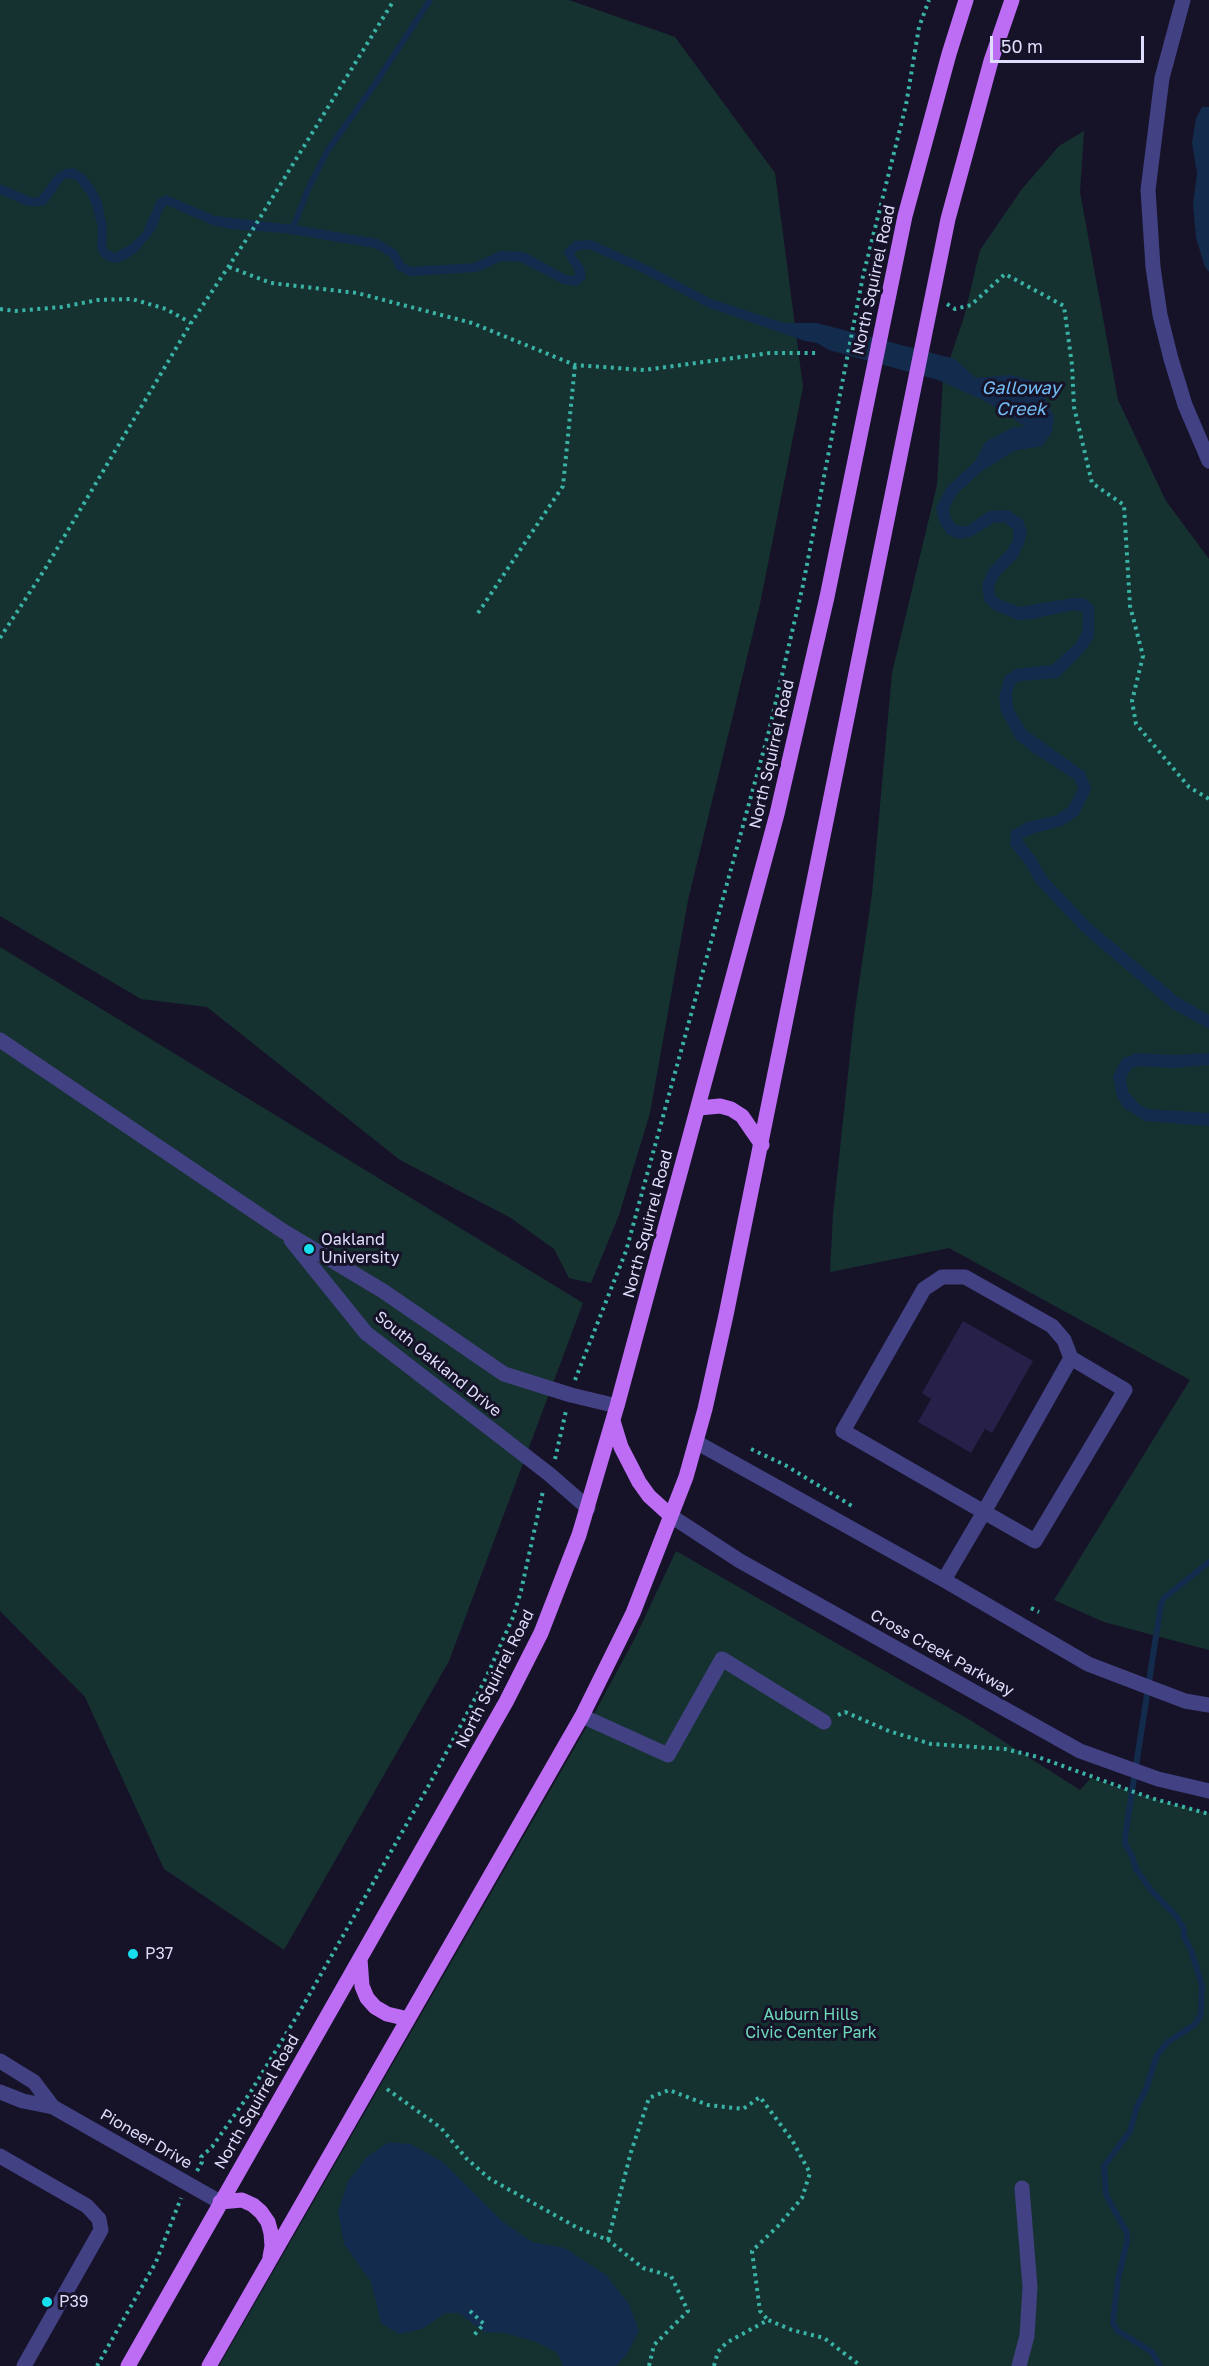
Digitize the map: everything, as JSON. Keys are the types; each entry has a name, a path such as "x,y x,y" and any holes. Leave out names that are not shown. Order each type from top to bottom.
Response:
{"main road":[{"name":"North Squirrel Road","path":"128,2366 525,1666 568,1567 613,1421 777,813 827,597 918,164 966,0"},
{"path":"209,2366 582,1716 633,1613 671,1516 696,1442 721,1339 762,1145 931,294 963,159 1012,0"},
{"path":"699,1108 720,1106 731,1109 742,1116 762,1145"},
{"path":"613,1421 621,1447 639,1482 649,1496 671,1516"},
{"path":"360,1959 362,1986 367,1998 375,2007 387,2014 408,2019"},
{"path":"220,2202 242,2200 261,2212 268,2222 271,2233 272,2246 269,2263"}],"street":[{"path":"1184,0 1162,78 1148,190 1153,267 1160,315 1185,405 1209,461"},
{"name":"South Oakland Drive","path":"0,1041 283,1231 383,1291 504,1374 571,1395 617,1406"},
{"name":"South Oakland Drive","path":"283,1231 366,1332 549,1474 588,1508"},
{"path":"942,1277 965,1277 1052,1326 1064,1341 1071,1358 1125,1390 1035,1541 984,1512 843,1431 924,1289 942,1277"},
{"path":"944,1580 1071,1358"},
{"path":"696,1442 944,1580 1088,1664 1185,1701 1209,1705"},
{"name":"Cross Creek Parkway","path":"671,1516 740,1561 1080,1751 1158,1779 1209,1791"},
{"path":"582,1716 668,1755 722,1659 824,1722"},
{"name":"Pioneer Drive","path":"0,2061 34,2082 53,2107"},
{"name":"Pioneer Drive","path":"0,2092 22,2101 53,2107 220,2202"},
{"path":"0,2156 87,2206 99,2219 101,2229 24,2366"},
{"path":"1020,2366 1027,2336 1030,2287 1022,2188"}],"path":[{"path":"0,638 45,569 191,323 250,234 394,0"},
{"path":"575,1381 626,1251 769,731 803,585 863,276 906,105 920,27 929,0"},
{"path":"229,267 271,284 357,293 471,323 575,365 644,370 770,353 819,353"},
{"path":"931,294 955,309 971,305 1005,274 1064,306 1072,365 1074,407 1092,483 1124,505 1130,606 1143,656 1132,701 1136,724 1189,787 1209,799"},
{"path":"0,309 27,310 62,307 98,300 132,299 166,309 191,323"},
{"path":"478,613 563,486 575,365"},
{"path":"554,1461 567,1407"},
{"path":"202,2162 201,2157 212,2146 250,2093 276,2052 429,1785 486,1678 509,1626 521,1591 544,1488"},
{"path":"824,1722 845,1712 889,1731 931,1744 1005,1749 1038,1757 1151,1798 1209,1814"},
{"path":"373,2080 405,2100 441,2128 490,2180 578,2228 608,2240 643,2268 671,2277 688,2311 654,2345 650,2366"},
{"path":"608,2240 631,2152 649,2097 669,2090 708,2105 743,2109 760,2097 792,2140 810,2173 802,2198 752,2251 760,2311 768,2320 792,2330 824,2338 861,2366"},
{"path":"97,2366 156,2262 176,2206"},
{"path":"470,2311 484,2324 474,2335"},
{"path":"714,2366 718,2352 726,2343 768,2320"}],"green space":[{"path":"0,0 569,0 675,37 775,173 803,387 760,604 688,900 650,1113 619,1215 591,1283 569,1278 554,1249 511,1218 400,1160 207,1007 141,999 0,916"},
{"path":"1084,131 1080,192 1118,400 1166,501 1209,559 1209,1650 1104,1622 1054,1600 1190,1380 949,1248 830,1272 833,1214 854,1018 872,894 892,673 937,485 943,379 964,317 980,250 1022,189 1059,146"},
{"path":"0,947 583,1303 449,1661 284,1950 164,1869 85,1697 0,1611"},
{"name":"Auburn Hills Civic Center Park","path":"676,1551 970,1720 1080,1790 1091,1778 1164,1802 1209,1813 1209,2366 219,2366 594,1714 635,1638"}],"water":[{"path":"1202,107 1209,107 1209,272 1205,267 1196,238 1193,204 1197,173 1192,143 1196,118"},
{"name":"Galloway Creek","path":"74,168 86,176 102,202 107,228 106,246 108,250 115,253 131,244 143,232 157,200 166,195 215,216 294,225 378,239 397,251 404,263 411,267 474,263 500,251 524,252 566,275 575,276 575,271 563,252 574,241 591,240 651,267 711,299 763,316 785,323 817,323 955,359 976,378 1010,375 1030,380 1042,391 1054,417 1052,432 1042,446 1014,451 982,471 957,494 949,509 955,524 960,526 967,526 989,511 1008,510 1023,520 1027,532 1024,544 1017,558 999,576 994,586 995,595 1001,600 1020,607 1084,598 1094,606 1094,637 1084,652 1058,678 1020,681 1015,684 1012,693 1013,708 1026,730 1085,772 1091,789 1079,815 1062,826 1032,834 1023,838 1023,841 1047,877 1089,922 1178,997 1209,1015 1209,1029 1171,1008 1081,931 1036,883 1026,865 1010,845 1011,831 1027,822 1057,815 1069,806 1078,789 1074,779 1016,739 1001,712 999,696 1005,676 1016,669 1052,665 1075,644 1082,632 1083,612 1073,610 1018,620 994,610 984,601 982,584 989,569 1013,540 1013,529 1004,522 993,523 971,537 958,539 947,534 939,521 936,507 947,487 975,461 985,442 1014,427 1026,427 987,402 938,380 829,350 817,343 805,341 707,307 647,275 589,249 578,250 574,254 584,267 586,278 578,286 563,284 521,262 502,261 477,272 410,276 397,270 390,257 375,248 285,233 230,229 212,225 167,205 162,211 156,229 138,251 116,263 107,261 97,248 98,228 92,205 76,180 67,178 62,181 43,206 27,206 0,194 0,184 33,198 39,197 56,174 65,169"},
{"path":"1136,1053 1174,1055 1209,1053 1209,1065 1173,1068 1138,1066 1131,1069 1126,1078 1128,1092 1140,1105 1148,1109 1209,1113 1209,1126 1145,1121 1124,1108 1117,1097 1113,1076 1122,1059"},
{"path":"389,2142 411,2144 443,2162 502,2221 532,2242 565,2248 606,2275 629,2304 639,2331 627,2354 616,2366 563,2366 557,2353 536,2342 505,2333 484,2332 459,2313 446,2313 422,2329 399,2334 381,2323 371,2282 344,2244 338,2212 348,2181 368,2156"}],"building":[{"path":"963,1321 1033,1361 992,1433 985,1429 971,1453 918,1422 931,1399 922,1393"}],"waterway":[{"path":"294,225 309,187 328,150 430,0"},
{"path":"1160,2366 1152,2352 1118,2331 1113,2323 1118,2279 1127,2233 1106,2195 1104,2166 1130,2131 1157,2055 1168,2042 1194,2025 1201,2015 1202,1985 1191,1950 1184,1937 1184,1929 1176,1916 1151,1890 1136,1869 1125,1844 1125,1837 1161,1604 1164,1598 1209,1562"}],"place":[{"name":"Oakland University","path":"309,1249"},
{"name":"P37","path":"133,1954"},
{"name":"P39","path":"47,2302"}]}
